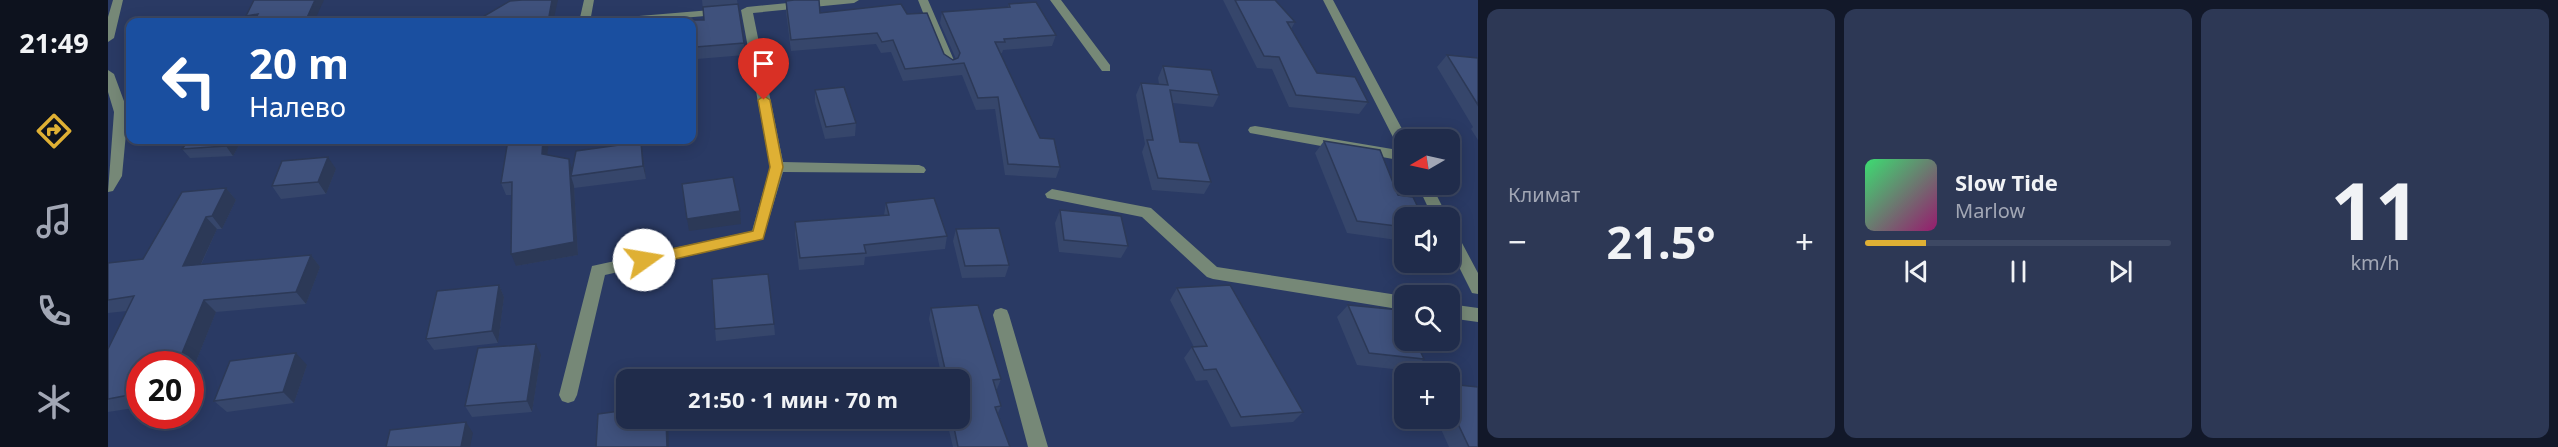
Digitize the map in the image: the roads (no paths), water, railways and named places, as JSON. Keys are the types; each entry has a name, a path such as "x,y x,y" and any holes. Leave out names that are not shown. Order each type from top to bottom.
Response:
{"street":[{"path":"108,38 118,0"},
{"path":"586,18 590,0"},
{"path":"651,18 747,10 772,4 851,0"},
{"path":"923,0 950,65"},
{"path":"1055,0 1106,68"},
{"path":"1328,0 1395,129"},
{"path":"568,394 598,270 758,235 777,167 747,10"},
{"path":"108,74 121,112 110,180"},
{"path":"1254,130 1394,154"},
{"path":"777,167 919,170"},
{"path":"1052,194 1146,212 1213,273 1394,301"},
{"path":"1460,253 1478,288"},
{"path":"1460,313 1478,315"},
{"path":"1001,315 1038,447"}]}
